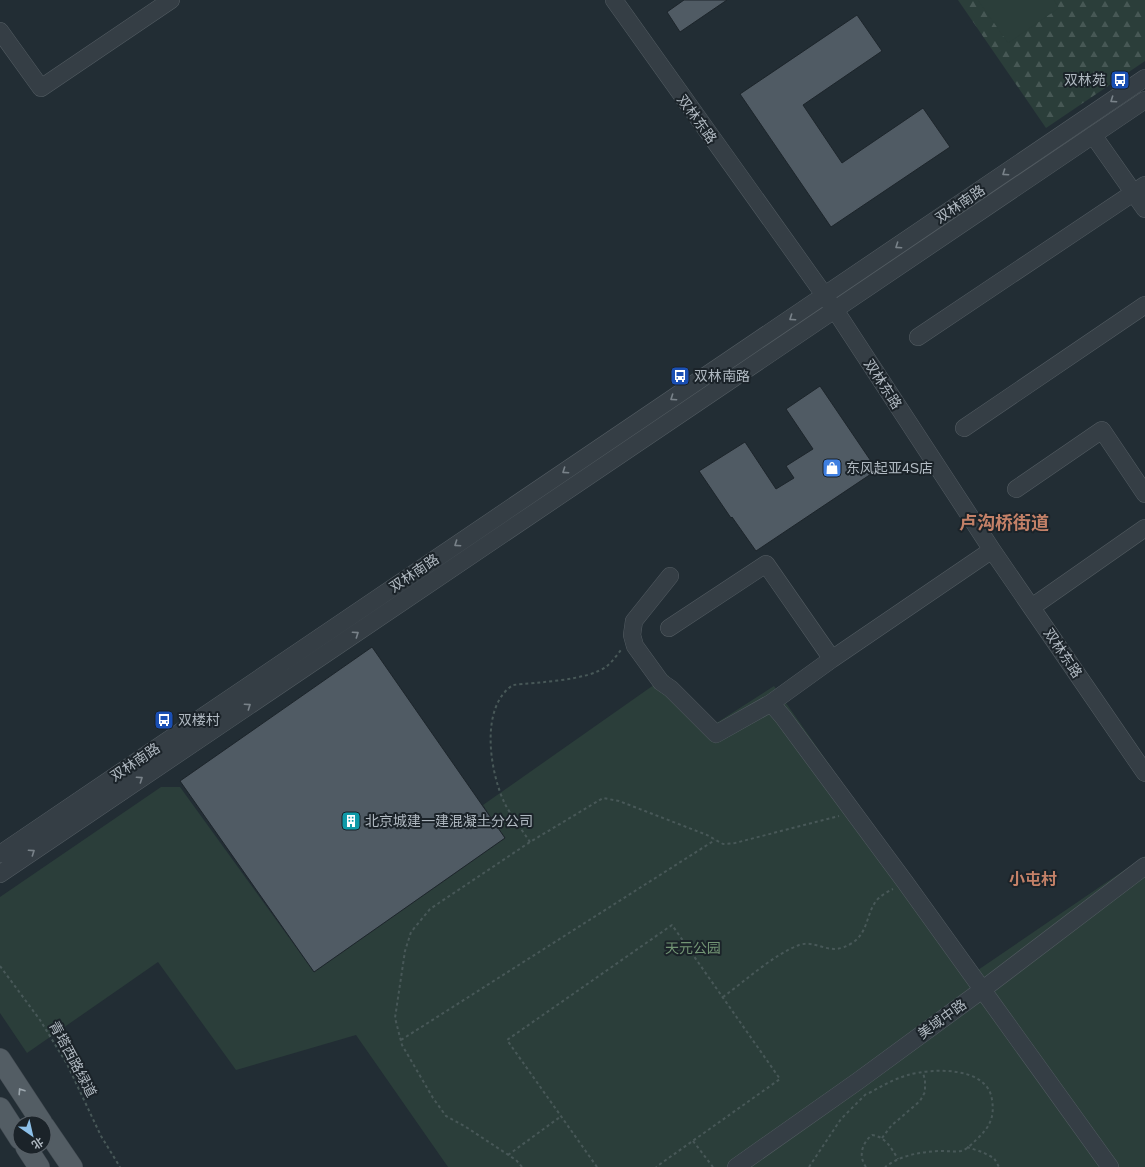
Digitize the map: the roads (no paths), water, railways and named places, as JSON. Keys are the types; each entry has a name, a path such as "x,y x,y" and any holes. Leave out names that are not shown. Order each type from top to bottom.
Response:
{"main road":[{"path":"0,1059 37,1115"},
{"path":"0,1108 12,1127"},
{"path":"52,1138 72,1167"},
{"path":"31,1155 39,1167"}],"street":[{"path":"0,30 41,88 171,0"},
{"name":"双林东路","path":"614,0 835,310 992,550 1145,773"},
{"name":"双林南路","path":"0,854 1145,78"},
{"name":"双林南路","path":"0,874 1145,100"},
{"path":"1093,135 1139,189 1145,209"},
{"path":"918,337 1139,189"},
{"path":"964,428 1145,305"},
{"path":"1016,489 1102,430 1145,494"},
{"path":"1032,607 1145,528"},
{"path":"670,576 634,622 632,635 635,646 661,682 671,689 716,734 771,703 832,659 992,550"},
{"path":"670,628 766,564 832,659"},
{"path":"771,703 784,717 854,812 1110,1167"},
{"name":"美域中路","path":"736,1167 864,1087 982,990 1145,866"}],"place":[{"name":"双林苑","path":"1120,80"},
{"name":"双林南路","path":"680,376"},
{"name":"东风起亚4S店","path":"832,468"},
{"name":"双楼村","path":"164,720"},
{"name":"北京城建一建混凝土分公司","path":"351,821"}],"district":[{"name":"卢沟桥街道","path":"1004,523"},
{"name":"小屯村","path":"1033,879"}],"park label":[{"name":"天元公园","path":"693,948"}]}
